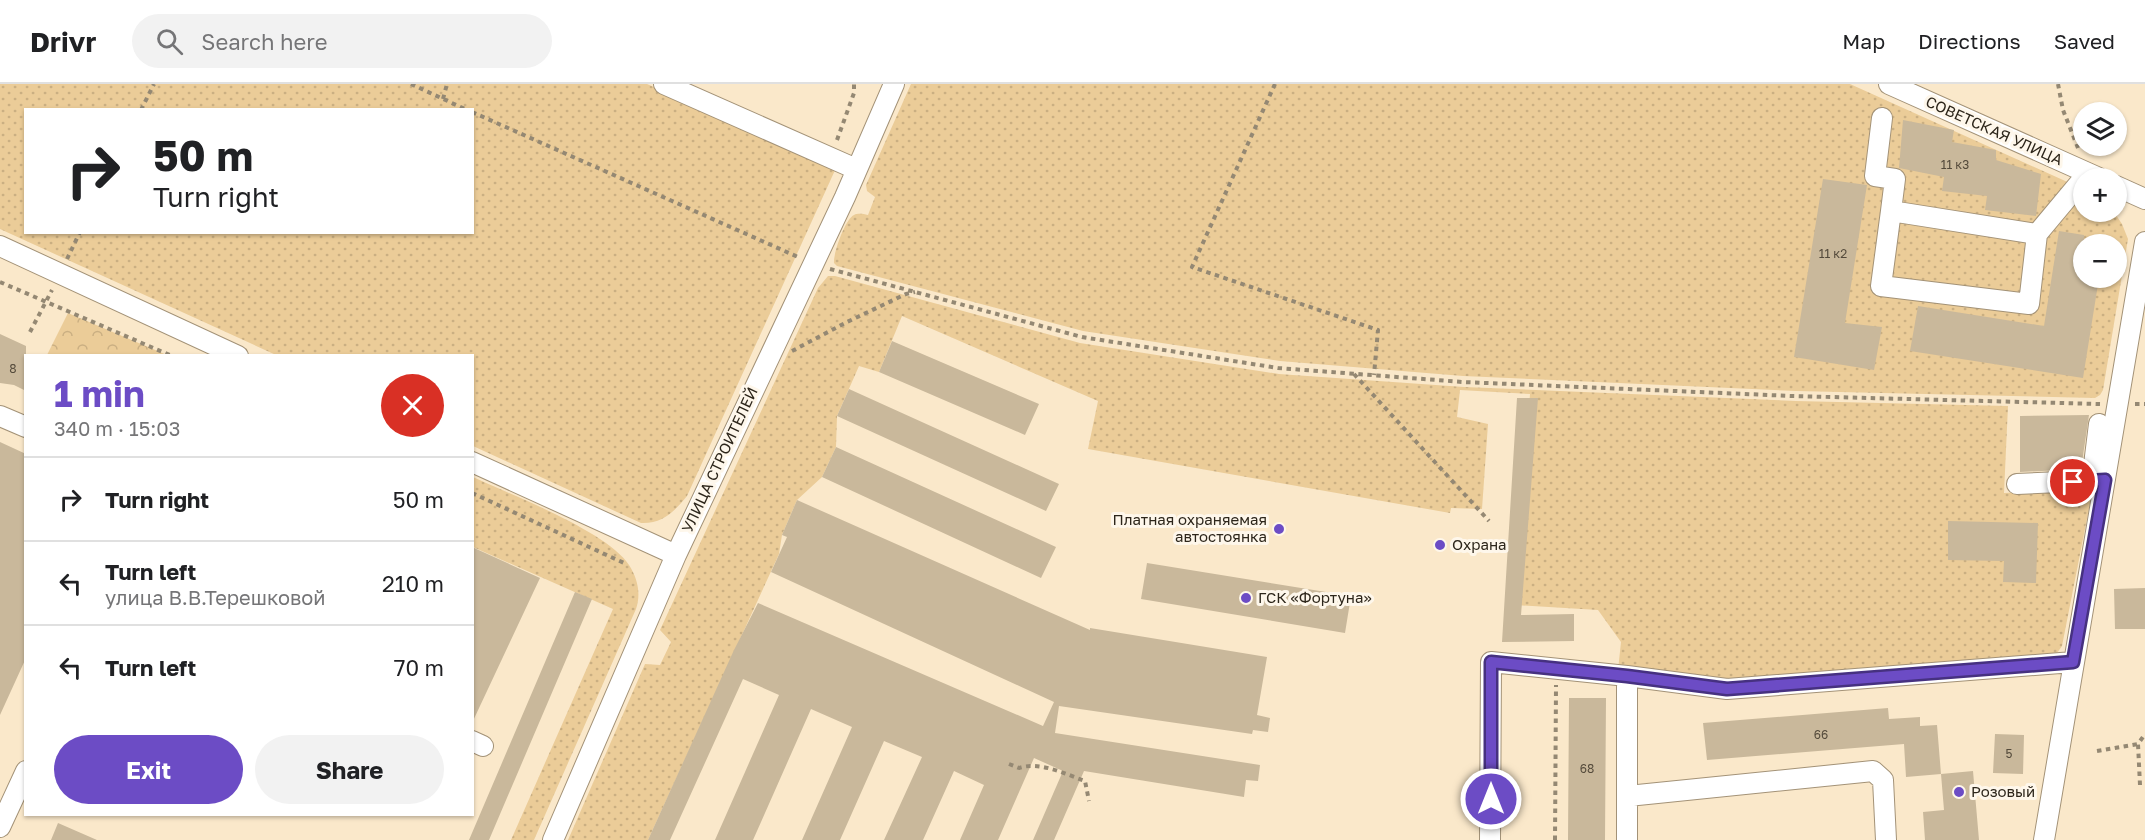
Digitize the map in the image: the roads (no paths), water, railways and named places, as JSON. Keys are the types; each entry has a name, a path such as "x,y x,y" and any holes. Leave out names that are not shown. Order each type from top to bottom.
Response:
{"street":[{"path":"664,84 856,169"},
{"name":"УЛИЦА СТРОИТЕЛЕЙ","path":"553,840 676,555 814,264 894,84"},
{"name":"СОВЕТСКАЯ УЛИЦА","path":"1889,84 2075,168"},
{"path":"1882,118 1875,176 1895,179 1881,286 2029,304 2037,234 2073,197"},
{"path":"2127,191 2145,199"},
{"path":"1891,211 2037,234"},
{"path":"2044,840 2073,662 2098,480 2119,404 2145,242"},
{"path":"0,246 212,350 229,354"},
{"path":"0,416 24,426"},
{"path":"2098,424 2098,480"},
{"path":"474,463 676,555"},
{"path":"2016,484 2098,480"},
{"path":"1491,840 1491,662 1727,689 2073,662"},
{"path":"1627,676 1627,840"},
{"path":"1628,796 1873,771 1882,780 1886,840"},
{"path":"0,827 24,775"}],"place":[{"name":"Платная охраняемая автостоянка","path":"1279,529"},
{"name":"Охрана","path":"1440,545"},
{"name":"ГСК «Фортуна»","path":"1246,598"},
{"name":"Розовый","path":"1959,792"}]}
